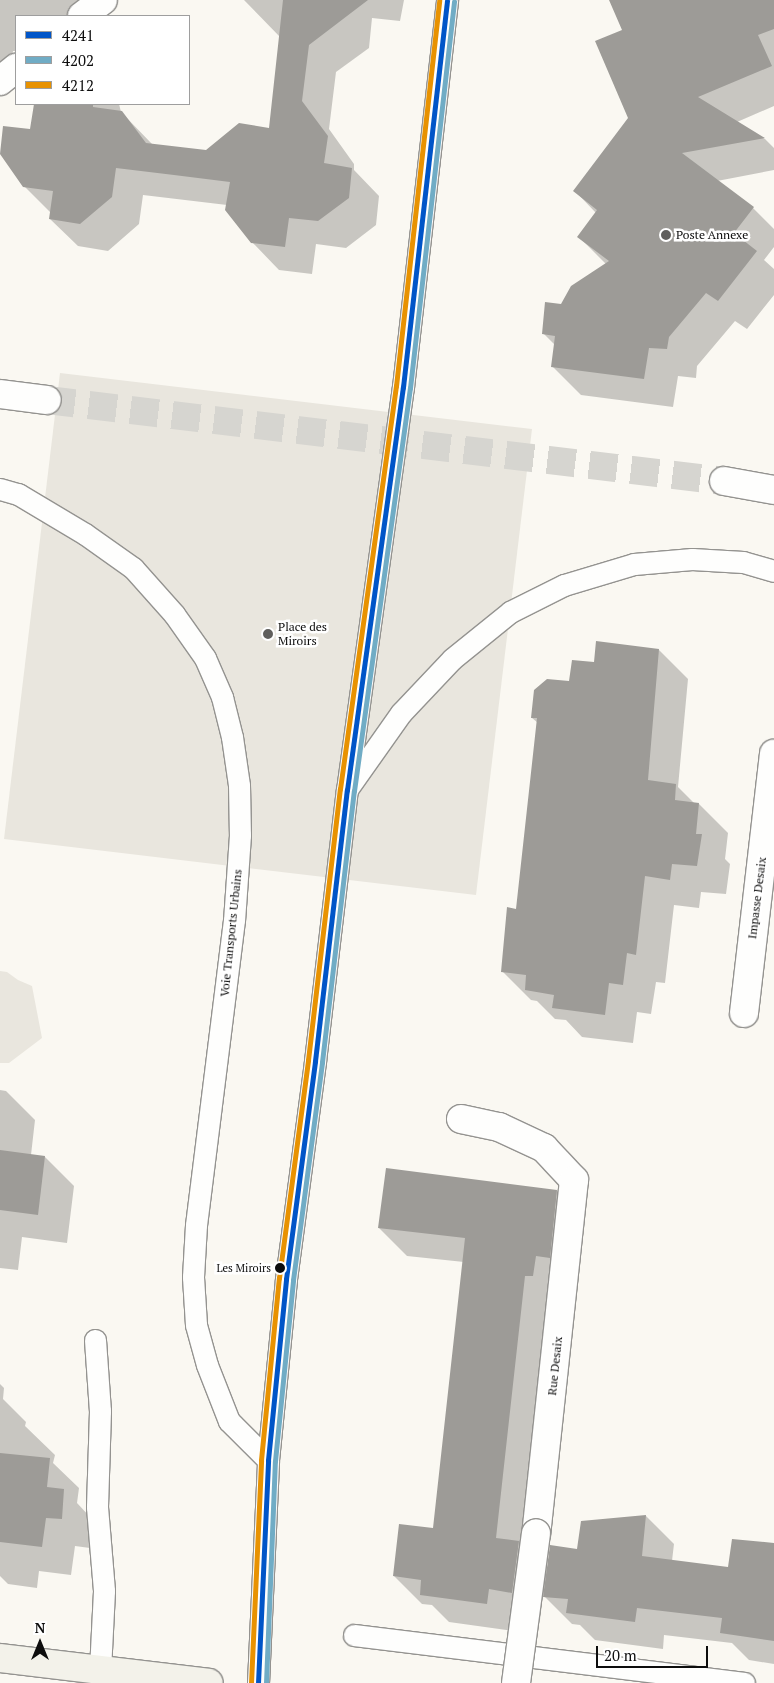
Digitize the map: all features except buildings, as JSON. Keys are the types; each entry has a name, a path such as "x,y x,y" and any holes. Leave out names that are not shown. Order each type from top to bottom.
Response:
{"main road":[{"path":"0,1658 100,1676 209,1683"}],"street":[{"path":"83,15 103,0"},
{"path":"0,80 15,69"},
{"path":"0,394 46,400"},
{"path":"724,481 774,490"},
{"name":"Impasse Desaix","path":"744,1013 774,754"},
{"name":"Rue Desaix","path":"461,1119 499,1127 544,1148 574,1180 536,1533 516,1683"}],"lane":[{"path":"258,1683 268,1460 286,1279 315,1061 347,790 403,387 411,300 446,0"},
{"name":"Voie Transports Urbains","path":"0,489 26,499 85,534 133,568 174,614 205,658 222,697 232,737 239,785 240,835 234,920 196,1225 193,1277 196,1324 207,1365 229,1421 268,1460"},
{"path":"347,790 407,706 452,659 510,612 564,585 634,564 692,559 743,562 774,571"},
{"path":"95,1340 100,1411 97,1507 104,1591 100,1676"},
{"path":"354,1635 744,1683"}],"shaded area":[{"name":"Place des Miroirs","path":"60,373 532,429 476,895 4,839"},
{"path":"0,971 7,972 18,980 32,986 42,1038 9,1063 0,1063"}],"tunnel":[{"path":"47,400 724,481"}],"transit line":[{"name":"4212","path":"251,1683 261,1460 279,1278 308,1060 340,789 396,386 439,0"},
{"name":"4241","path":"258,1683 268,1460 286,1279 315,1061 347,790 403,387 447,0"},
{"name":"4202","path":"266,1683 275,1461 293,1280 322,1062 354,791 410,388 454,1"}],"place":[{"name":"Poste Annexe","path":"666,235"},
{"name":"Place des Miroirs","path":"268,634"},
{"name":"Les Miroirs","path":"280,1268"}]}
